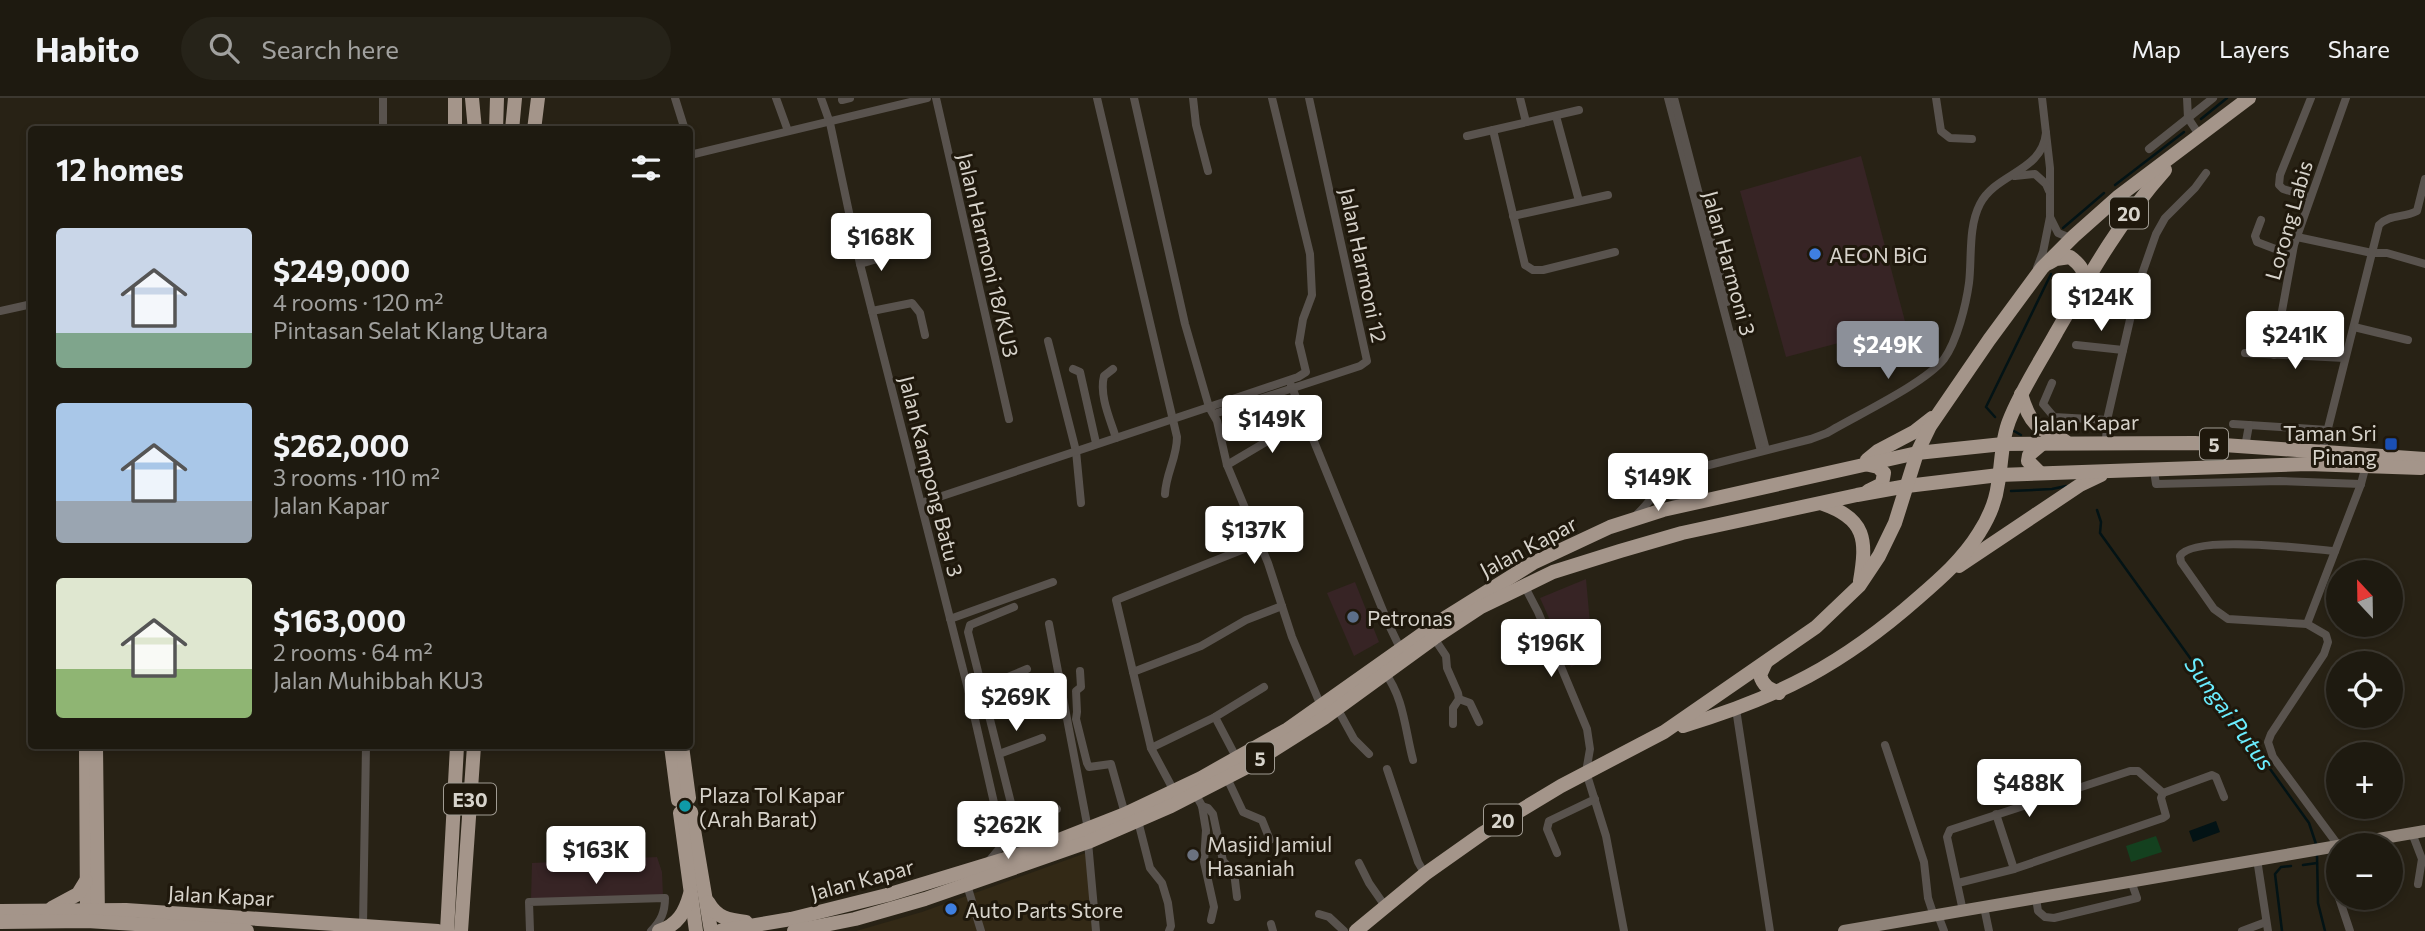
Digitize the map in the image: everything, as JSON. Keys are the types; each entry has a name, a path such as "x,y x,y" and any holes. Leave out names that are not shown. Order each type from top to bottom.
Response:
{"highway":[{"path":"455,98 455,126"},
{"path":"472,98 475,126"},
{"path":"496,126 497,98"},
{"path":"512,126 515,98"},
{"path":"534,126 538,98"},
{"name":"20","path":"1356,931 1425,874 1492,827 1587,772 1664,732 1816,627 1859,586 1879,556 1895,523 1917,453 1939,412 2042,268 2119,196 2249,98"},
{"name":"20","path":"1664,732 1736,709 1779,692 1826,668 1888,624 1944,576 1980,532 1990,511 2009,421 2021,394 2083,285 2140,198 2185,148"},
{"path":"2077,233 2076,248 2078,254 2084,257 2098,256 2108,247"},
{"path":"2042,268 2056,259 2070,257 2082,268 2085,277 2083,285"},
{"path":"2021,394 2026,412 2036,426 2069,443"},
{"path":"1864,463 1914,432 1939,412"},
{"name":"Jalan Kapar","path":"794,931 894,909 967,885 1132,817 1288,729 1400,648 1533,563 1630,519 1864,463 1917,453 2003,444 2194,443 2425,459"},
{"path":"2040,473 2028,461 2029,455 2042,444"},
{"path":"1857,495 1882,484 1884,478 1884,473 1878,467 1864,463"},
{"name":"Jalan Kapar","path":"1132,817 1199,800 1227,778 1337,708 1481,607 1562,569 1682,533 1857,495 1999,475 2308,464 2425,468"},
{"path":"1944,576 2080,485 2105,473"},
{"path":"1821,503 1843,511 1857,526 1864,548 1859,586"},
{"path":"1766,662 1760,675 1762,682 1769,689 1779,692"},
{"path":"86,749 92,882 111,901 126,910"},
{"path":"92,916 96,749"},
{"name":"E30","path":"457,749 461,931"},
{"name":"E30","path":"447,931 475,749"},
{"path":"672,749 697,890 710,931"},
{"path":"682,749 684,806"},
{"name":"Jalan Kapar","path":"720,931 767,924 887,895 1088,836"},
{"path":"45,911 71,899 92,882"},
{"path":"697,890 721,918 767,924"},
{"path":"659,931 669,928 679,920 697,890"},
{"path":"696,931 697,890"},
{"name":"Jalan Kapar","path":"0,922 92,916 126,910 438,931"},
{"name":"Jalan Kapar","path":"0,911 45,911 165,928 247,931"}],"main road":[{"path":"1844,931 1895,927 1936,915 2326,847"}],"street":[{"path":"383,98 383,126"},
{"path":"675,98 684,126"},
{"path":"776,98 788,131"},
{"name":"Jalan Kampong Batu 3","path":"821,98 830,123 860,264 969,693 1002,838"},
{"path":"693,151 830,123 927,98"},
{"name":"Jalan Harmoni 18/KU3","path":"936,98 1009,419"},
{"path":"1097,98 1173,419 1177,449 1176,457 1168,471 1165,494"},
{"path":"1134,98 1185,324 1227,465 1268,563 1321,706"},
{"path":"1193,98 1196,125 1208,171"},
{"path":"921,503 1097,443 1173,419 1212,411 1291,384 1306,372 1299,343 1300,331 1312,295 1310,254 1272,98"},
{"name":"Jalan Harmoni 12","path":"1291,384 1360,366 1367,361 1309,98"},
{"path":"1520,98 1526,122"},
{"name":"Jalan Harmoni 3","path":"1668,98 1683,144 1764,451"},
{"name":"Jalan Harmoni 3","path":"1674,98 1683,144"},
{"path":"1937,98 1941,131 1950,138 1972,139"},
{"path":"2030,284 2043,252 2050,218 2051,197 2042,98"},
{"path":"2187,98 2188,118 2200,136"},
{"path":"2149,149 2213,98"},
{"path":"2310,197 2283,189 2279,185 2280,175 2311,98"},
{"name":"Lorong Labis","path":"2273,355 2291,255 2346,98"},
{"path":"1467,136 1579,110"},
{"path":"1556,116 1579,201"},
{"path":"1493,130 1525,265 1533,270 1543,271 1615,252"},
{"path":"1630,519 1644,508 1662,484 1678,473 1827,433 1923,377 1946,356 1966,300 1974,223 1979,206 1994,187 2036,158 2042,150 2046,133"},
{"path":"2106,442 2107,420 2123,350 2142,274 2160,224 2206,173"},
{"path":"2006,179 2020,174 2035,174 2046,184 2051,197"},
{"path":"2322,452 2379,225 2385,219 2408,216 2417,211 2425,179"},
{"path":"1513,216 1608,195"},
{"path":"2050,218 2058,233 2068,237 2077,233"},
{"path":"2261,220 2255,236 2257,242 2291,255"},
{"path":"2297,237 2372,253 2387,253 2425,264"},
{"path":"860,264 877,259 891,250"},
{"path":"872,311 912,303 920,313 925,335"},
{"path":"0,311 28,305"},
{"path":"2354,327 2408,340"},
{"path":"1048,341 1076,451 1081,503"},
{"path":"2076,345 2123,350"},
{"path":"2245,353 2346,358"},
{"path":"1073,369 1080,372 1097,443"},
{"path":"1113,369 1104,376 1102,382 1104,400 1116,438"},
{"path":"2052,383 2043,404 2054,416 2107,420"},
{"path":"1291,384 1306,426 1400,648"},
{"path":"2233,424 2328,430"},
{"path":"2245,446 2249,425"},
{"path":"1227,465 1271,439 1306,426"},
{"path":"1745,456 1760,435 1781,446"},
{"path":"2307,624 2366,465"},
{"path":"2154,471 2156,484 2280,481 2361,484"},
{"path":"1662,484 1665,491 1676,498 1709,499"},
{"path":"1174,791 1151,748 1116,600 1259,543"},
{"path":"2332,833 2273,757 2268,742 2324,654 2328,642 2326,635 2307,624 2228,619 2214,609 2181,562 2180,556 2186,549 2221,544 2335,551"},
{"path":"950,619 1053,582"},
{"path":"1524,585 1584,721 1590,749 1587,772 1610,852 1623,931"},
{"path":"1133,672 1201,646 1247,620 1282,606"},
{"path":"1014,607 968,628 1014,816 1021,820 1057,809"},
{"path":"1049,624 1088,836 1096,931"},
{"path":"1434,638 1446,656 1447,668 1459,699 1470,703 1479,722"},
{"path":"969,693 1027,669"},
{"path":"1080,671 1081,687 1076,691 1076,719 1087,763 1089,767 1111,764 1150,868 1162,883 1168,902 1171,926 1169,931"},
{"path":"1385,673 1394,686 1402,707 1413,760"},
{"path":"1151,748 1215,717 1264,687"},
{"path":"1453,724 1453,708 1459,699"},
{"path":"1337,708 1354,739 1369,754"},
{"path":"1736,709 1770,931"},
{"path":"1215,717 1236,757"},
{"path":"999,754 1042,738"},
{"path":"1885,745 1924,862 1928,898 1944,931"},
{"path":"363,925 366,749"},
{"path":"1387,769 1425,874"},
{"path":"1963,911 1947,834 1950,830 2130,771 2138,771 2163,793"},
{"path":"2163,793 2212,775 2216,777 2224,797"},
{"path":"1227,778 1243,812 1262,820 1269,840"},
{"path":"1958,883 2014,869 2163,818 2166,816 2161,798 2163,793"},
{"path":"1557,853 1547,829 1549,821 1595,799"},
{"path":"1199,800 1213,814 1223,861 1234,872 1237,897"},
{"path":"1199,800 1206,830 1204,862 1214,907 1211,920"},
{"path":"1996,814 2014,869"},
{"path":"2418,832 2422,859 2418,884"},
{"path":"984,867 999,849 1002,838 1019,850 1031,851"},
{"path":"2242,931 2267,927 2257,859"},
{"path":"1359,863 1385,906"},
{"path":"2036,898 2038,911 2045,917 2053,918 2137,898 2131,881"},
{"path":"967,885 981,931"},
{"path":"530,931 529,902 665,898 665,910 661,920 651,931"},
{"path":"1984,907 1989,931"},
{"path":"2343,910 2350,931"},
{"path":"1319,914 1329,917 1344,931"}],"shaded area":[{"name":"AEON BiG","path":"1861,156 1906,325 1786,357 1740,191"},
{"path":"1586,579 1593,657 1571,667 1540,598"},
{"path":"1355,582 1379,642 1354,656 1327,593"},
{"path":"2216,821 2220,832 2193,842 2189,831"},
{"path":"1086,853 1093,931 856,931 922,912"},
{"path":"657,857 662,872 663,896 531,899 532,863"}],"green space":[{"path":"2156,836 2162,852 2131,862 2126,846"}],"waterway":[{"path":"2201,119 2227,98"},
{"path":"2115,185 2184,132"},
{"path":"2063,228 2104,193"},
{"path":"1995,417 1986,407 2051,274"},
{"path":"2014,431 2021,435"},
{"path":"2011,491 2066,486"},
{"name":"Sungai Putus","path":"2097,510 2101,522 2100,533 2309,823 2316,844"},
{"name":"Sungai Putus","path":"2317,855 2318,903 2325,931"},
{"path":"2303,865 2317,863"},
{"path":"2282,931 2275,874 2281,867 2291,866"}],"place":[{"name":"AEON BiG","path":"1815,254"},
{"name":"Taman Sri Pinang","path":"2391,444"},
{"name":"Petronas","path":"1353,617"},
{"name":"Plaza Tol Kapar (Arah Barat)","path":"685,806"},
{"name":"Masjid Jamiul Hasaniah","path":"1193,855"},
{"name":"Auto Parts Store","path":"951,909"}]}
